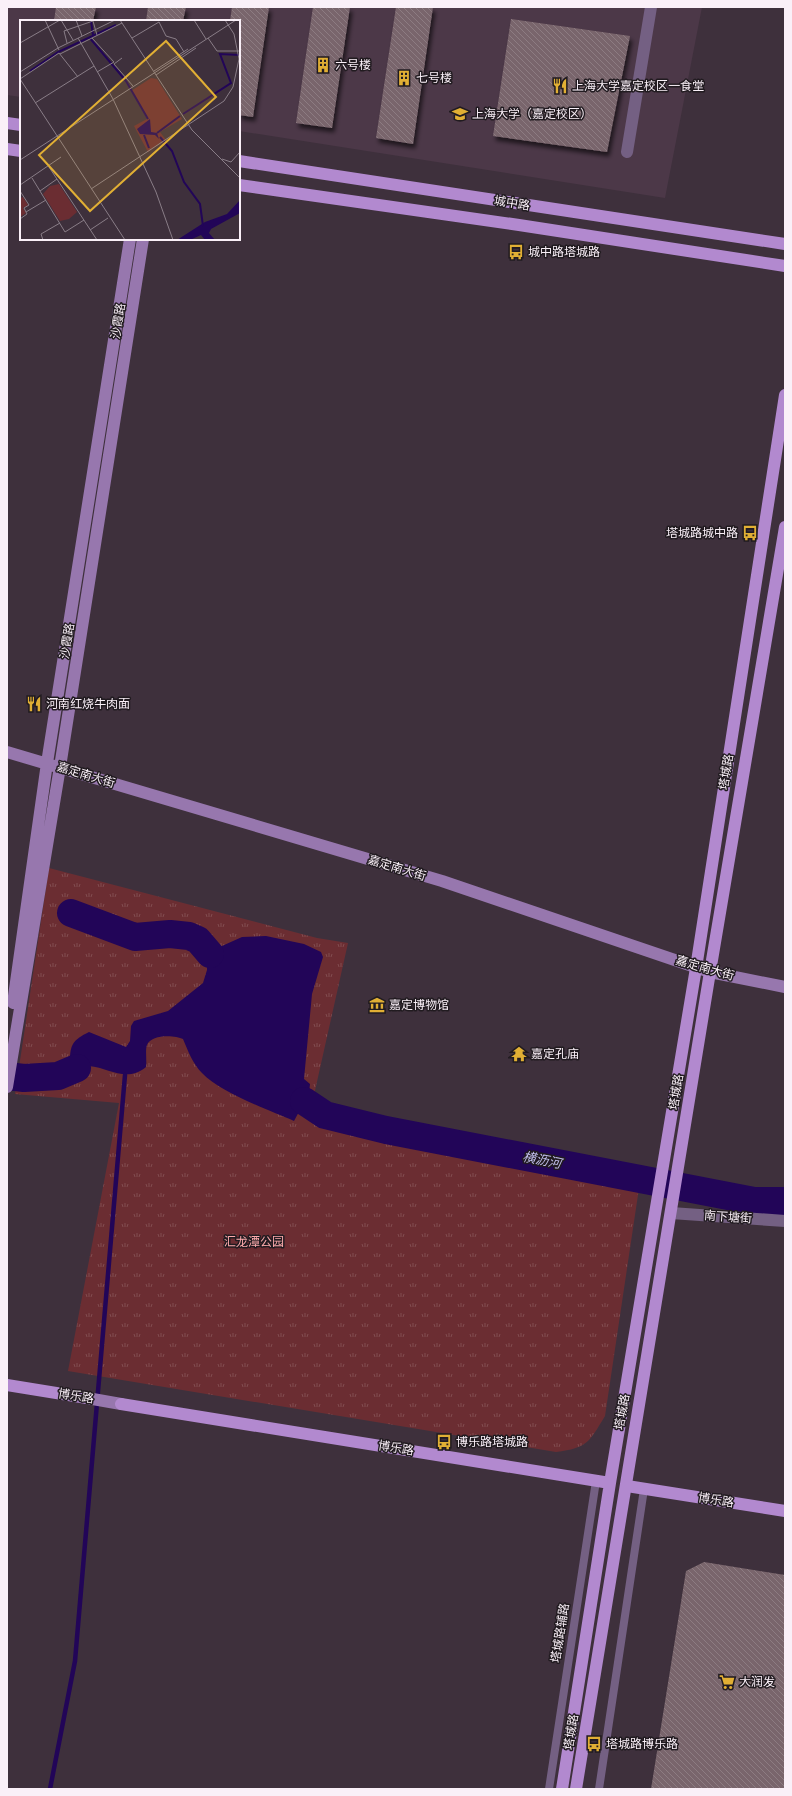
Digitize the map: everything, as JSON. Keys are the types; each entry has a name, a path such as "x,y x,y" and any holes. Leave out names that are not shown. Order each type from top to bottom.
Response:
{"main road":[{"path":"7,122 20,125"},
{"path":"7,149 20,151"},
{"name":"城中路","path":"240,161 785,244"},
{"name":"城中路","path":"240,185 519,225 785,266"},
{"name":"塔城路","path":"562,1789 610,1483 696,968 785,395"},
{"name":"塔城路","path":"576,1789 710,972 785,527"},
{"name":"博乐路","path":"7,1385 87,1398"},
{"name":"博乐路","path":"121,1404 610,1483"},
{"name":"博乐路","path":"626,1486 785,1511"}],"street":[{"path":"627,152 651,7"},
{"name":"沙霞路","path":"7,1043 47,763 130,240"},
{"path":"7,1087 60,767 143,240"},
{"name":"嘉定南大街","path":"7,752 442,881 696,968 785,987"},
{"name":"南下塘街","path":"671,1213 785,1221"},
{"name":"博乐路","path":"87,1398 121,1404"},
{"name":"博乐路","path":"610,1483 626,1486"}],"lane":[{"name":"塔城路辅路","path":"549,1789 596,1481"},
{"path":"598,1789 644,1489"}],"shaded area":[{"name":"上海大学（嘉定校区）","path":"7,7 702,7 665,198 240,131 240,20 20,20 20,97 7,95"},
{"path":"266,936 304,944 321,952 323,957 312,994 304,1079 310,1084 309,1093 294,1121 233,1094 210,1080 196,1066 183,1039 164,1036 149,1041 146,1047 146,1067 139,1072 132,1074 118,1073 89,1066 77,1068 70,1062 71,1051 74,1043 76,1040 89,1032 126,1047 130,1041 131,1026 134,1021 168,1011 203,983 207,970 207,958 213,950 242,937"}],"green space":[{"name":"汇龙潭公园","path":"49,868 317,938 348,943 314,1095 368,1116 642,1168 605,1416 591,1438 581,1446 556,1452 68,1371 119,1103 15,1094"}],"building":[{"path":"56,7 96,7 93,20 54,20"},
{"path":"148,7 186,7 183,20 146,20"},
{"path":"232,7 269,7 253,117 240,115 240,20 230,20"},
{"name":"六号楼","path":"313,7 350,7 332,128 296,123"},
{"name":"七号楼","path":"396,7 433,7 413,144 376,138"},
{"name":"上海大学嘉定校区一食堂","path":"511,19 630,36 607,152 493,136"},
{"name":"大润发","path":"704,1562 785,1575 785,1789 651,1789 686,1571"}],"waterway":[{"path":"71,913 135,937 170,934 189,936 198,940 210,954"},
{"name":"横沥河","path":"7,1076 24,1078 58,1076 77,1068"},
{"path":"50,1789 75,1661 125,1075"},
{"name":"横沥河","path":"304,1101 325,1115 386,1130 754,1201 785,1201"}],"place":[{"name":"六号楼","path":"323,65"},
{"name":"七号楼","path":"404,78"},
{"name":"上海大学嘉定校区一食堂","path":"560,86"},
{"name":"上海大学（嘉定校区）","path":"460,114"},
{"name":"城中路塔城路","path":"516,252"},
{"name":"塔城路城中路","path":"750,533"},
{"name":"河南红烧牛肉面","path":"34,704"},
{"name":"嘉定博物馆","path":"377,1005"},
{"name":"嘉定孔庙","path":"519,1054"},
{"name":"博乐路塔城路","path":"444,1442"},
{"name":"大润发","path":"727,1682"},
{"name":"塔城路博乐路","path":"594,1744"}]}
